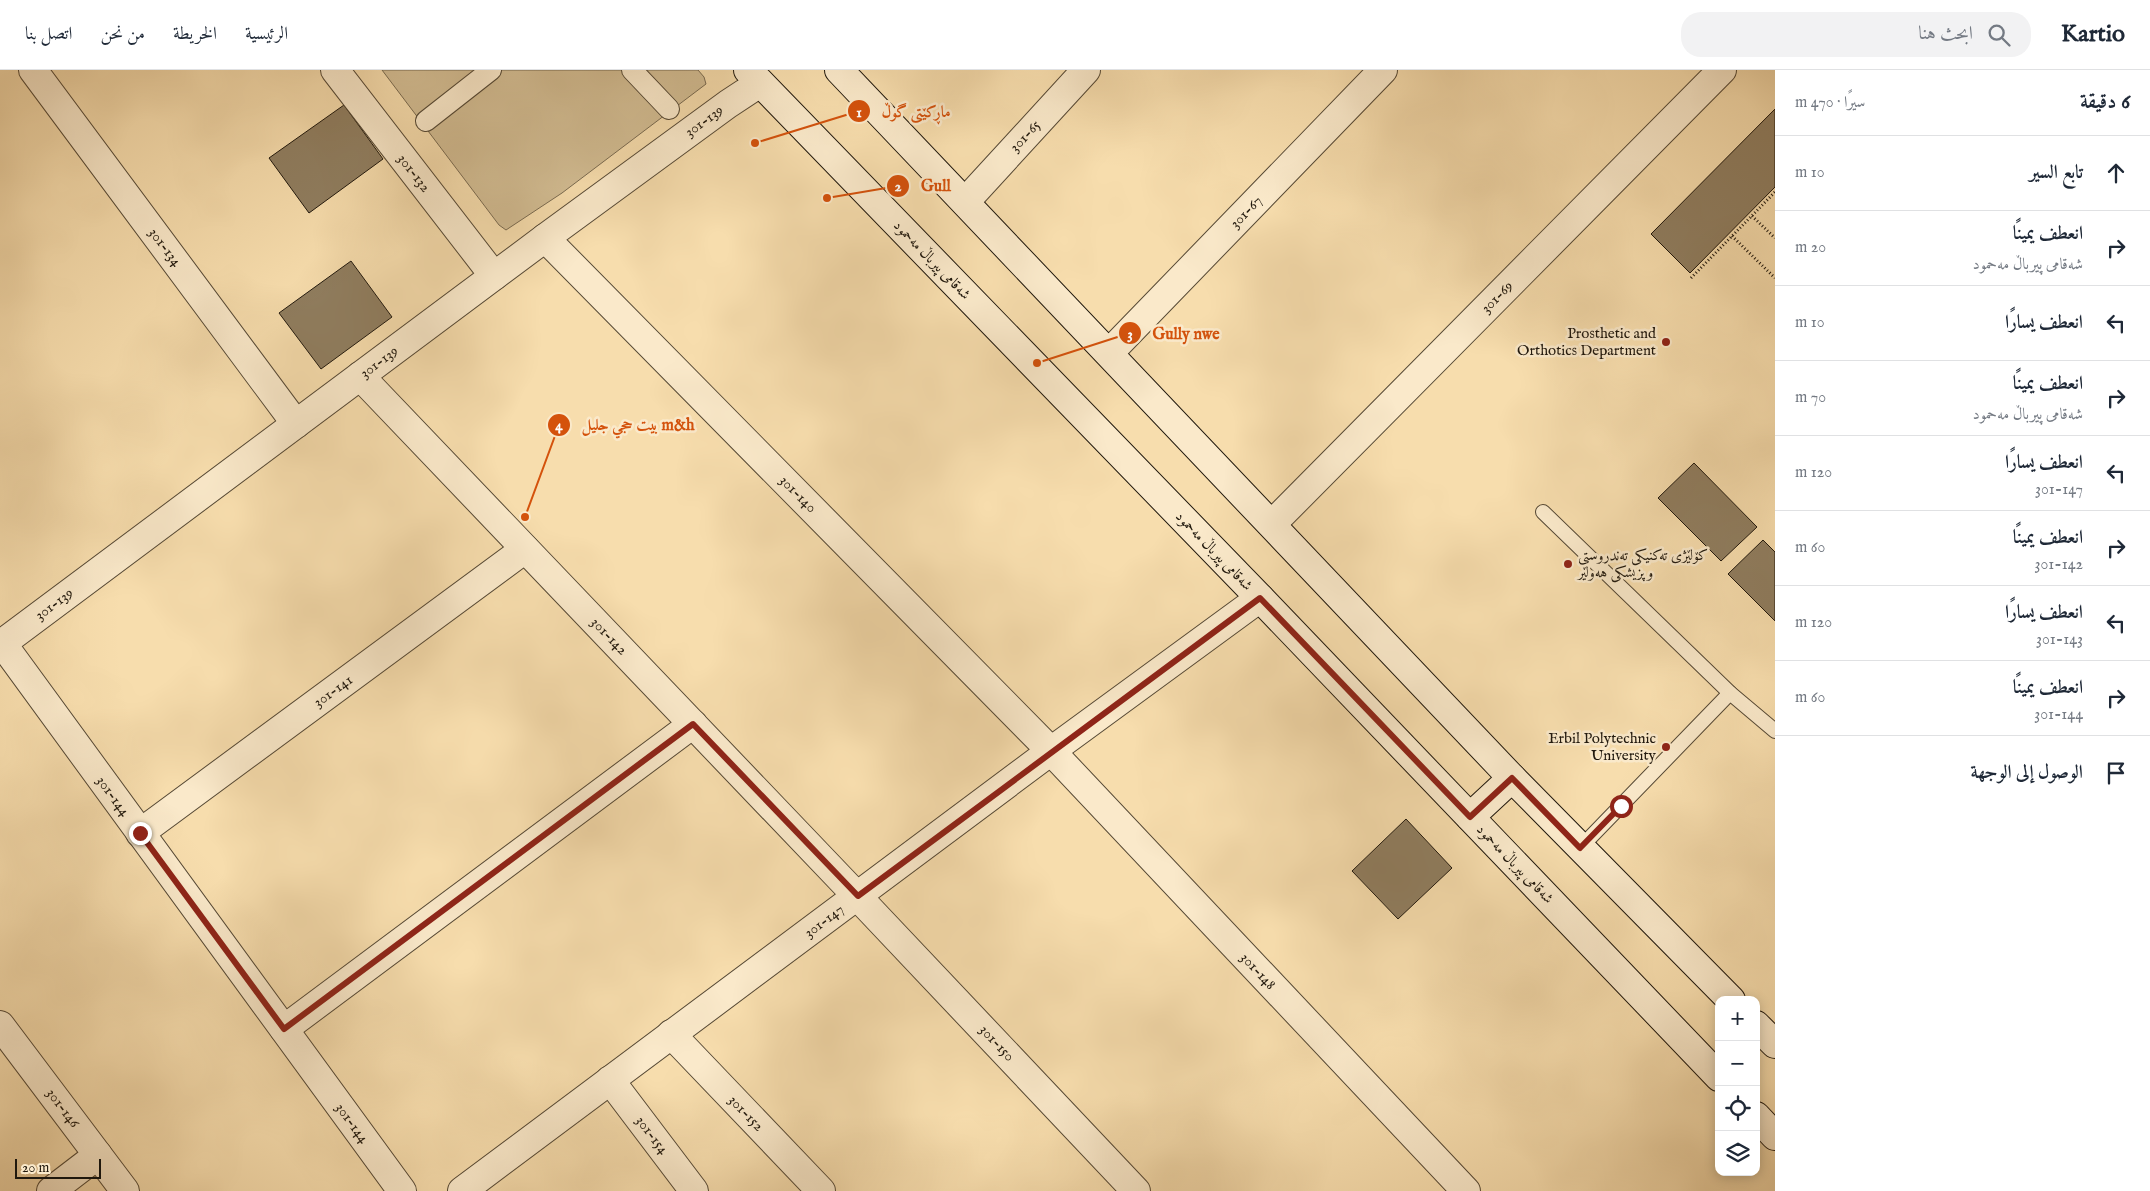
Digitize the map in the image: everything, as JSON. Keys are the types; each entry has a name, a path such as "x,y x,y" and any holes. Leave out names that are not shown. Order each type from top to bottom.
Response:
{"street":[{"name":"301-134","path":"33,70 296,424"},
{"name":"301-132","path":"335,70 494,276"},
{"path":"426,121 491,70"},
{"path":"632,70 669,109"},
{"path":"839,70 1512,778 1727,996"},
{"name":"301-65","path":"965,202 1086,70"},
{"name":"301-67","path":"1109,353 1383,70"},
{"name":"301-69","path":"1272,524 1722,70"},
{"name":"301-139","path":"1,644 545,238 728,104 754,77"},
{"name":"شەقامی پیرباڵ مەحمود","path":"754,77 1260,598 1715,1073"},
{"name":"301-140","path":"545,238 1051,751"},
{"name":"301-142","path":"360,376 858,896"},
{"name":"301-141","path":"140,833 525,549"},
{"name":"301-147","path":"462,1191 1051,751 1260,598"},
{"name":"301-144","path":"1,644 402,1191"},
{"path":"284,1029 693,724"},
{"name":"301-148","path":"1051,751 1466,1191"},
{"path":"1470,817 1512,778"},
{"name":"301-150","path":"858,896 1136,1191"},
{"name":"301-146","path":"0,1025 125,1191"},
{"path":"1760,1029 1775,1044"},
{"name":"301-152","path":"671,1034 821,1191"},
{"name":"301-154","path":"610,1080 694,1191"},
{"path":"1760,1120 1775,1136"},
{"path":"51,1191 98,1155"}],"lane":[{"path":"1543,512 1730,693 1775,731"},
{"path":"1580,848 1730,693"}],"path":[{"path":"1691,278 1775,192"},
{"path":"1752,216 1775,238"},
{"path":"1732,236 1775,278"}],"shaded area":[{"path":"382,70 698,70 704,77 706,84 562,193 506,230 499,225"}],"building":[{"path":"344,105 383,159 309,213 269,158"},
{"path":"1775,109 1775,187 1690,273 1651,234"},
{"path":"351,261 392,317 321,369 279,313"},
{"path":"1694,463 1757,527 1721,561 1658,498"},
{"path":"1763,540 1775,552 1775,621 1728,574"},
{"path":"1406,819 1452,868 1398,919 1352,871"}],"place":[{"name":"ماڕکێتی گوڵ","path":"755,143"},
{"name":"Gull","path":"827,198"},
{"name":"Prosthetic and Orthotics Department","path":"1666,342"},
{"name":"Gully nwe","path":"1037,363"},
{"name":"بيت حجي جليل m&h","path":"525,517"},
{"name":"کۆلێژی تەکنیکی تەندروستی و پزیشکی هەولێر","path":"1568,564"},
{"name":"Erbil Polytechnic University","path":"1666,747"}],"route":[{"path":"140,833 284,1029 693,724 858,896 1051,751 1260,598 1470,817 1512,778 1580,848 1621,806"}]}
